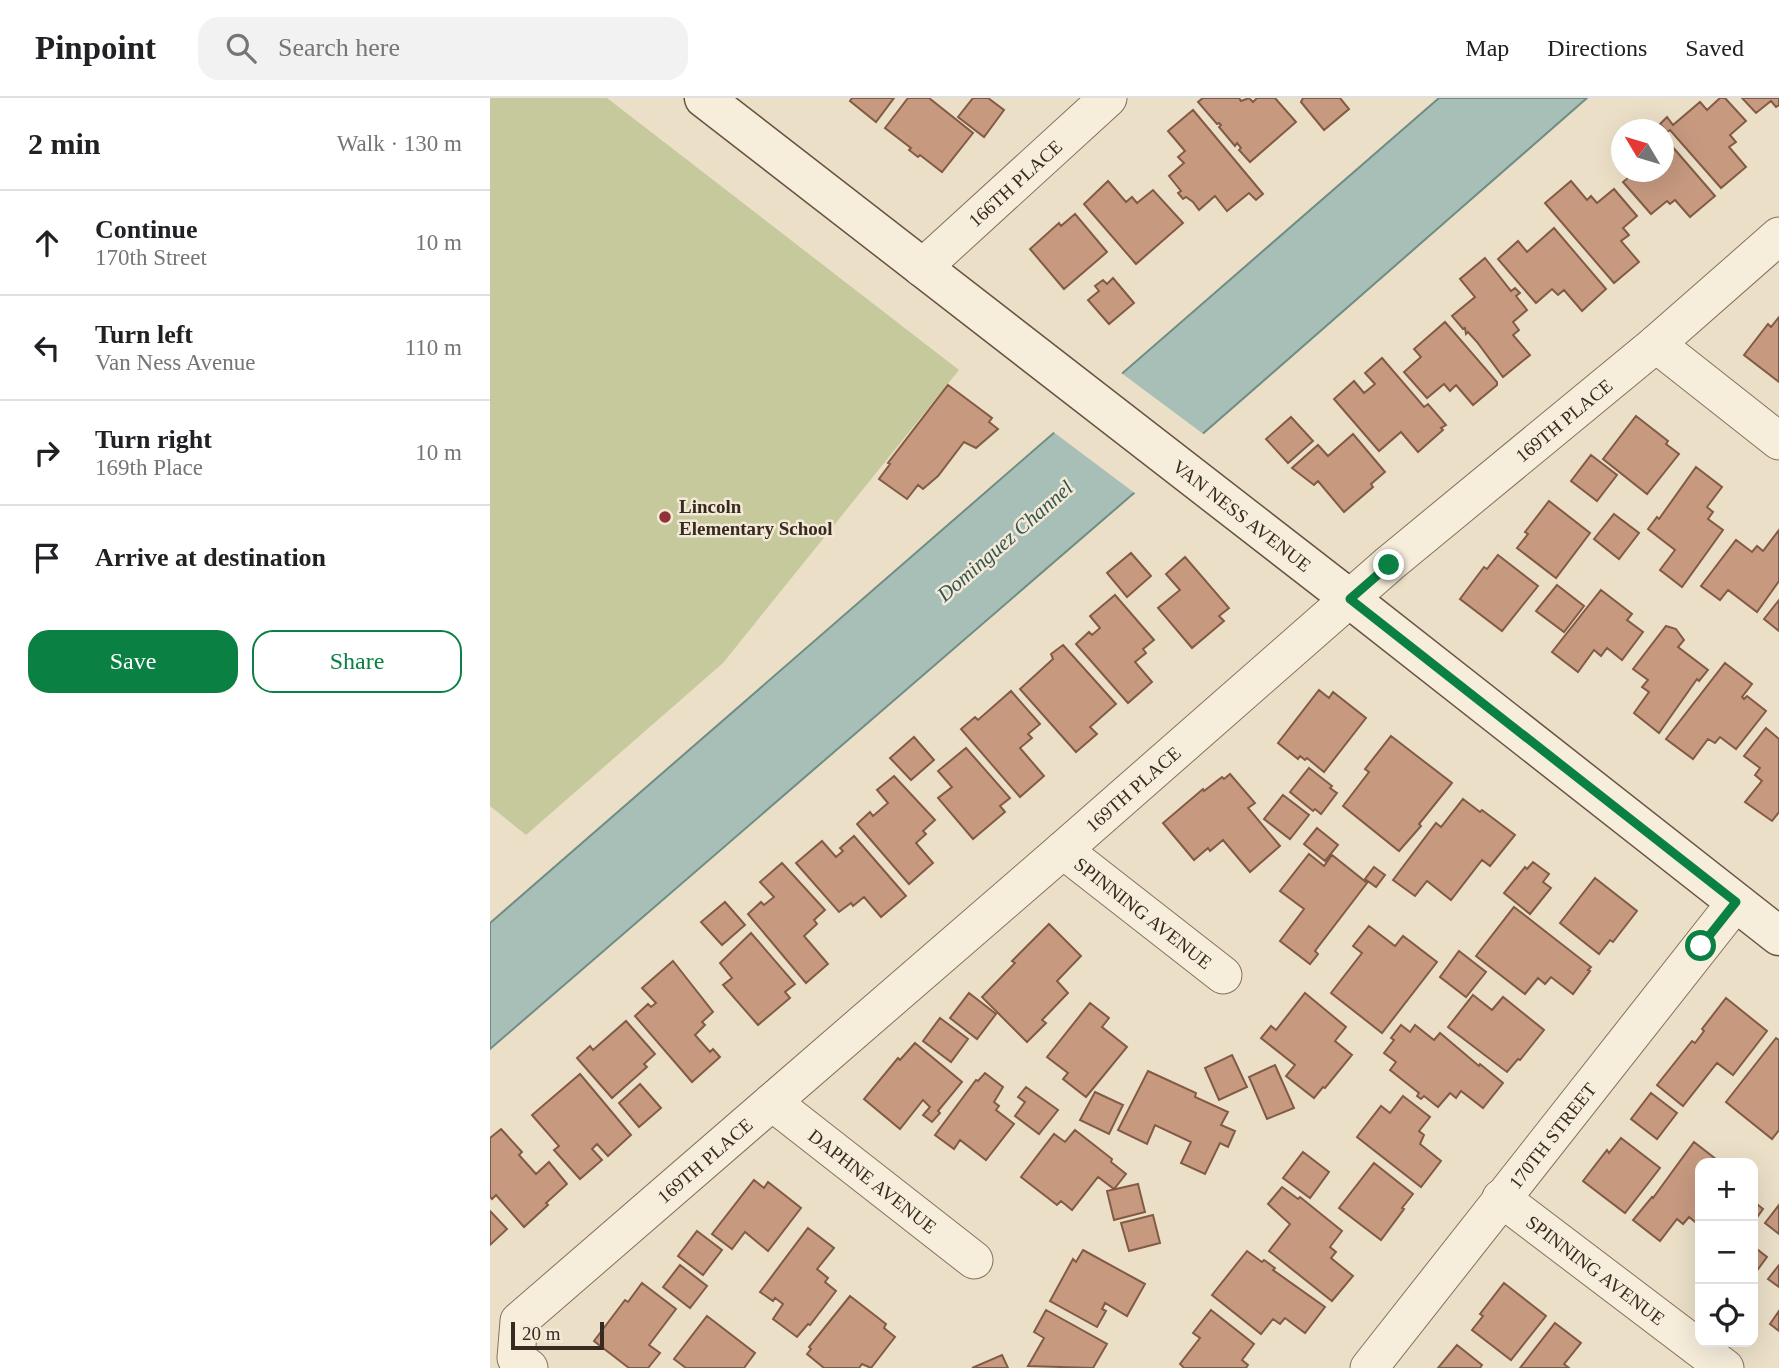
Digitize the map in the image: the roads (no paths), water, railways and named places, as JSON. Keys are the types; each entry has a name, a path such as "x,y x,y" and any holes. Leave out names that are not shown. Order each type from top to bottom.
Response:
{"main road":[{"name":"VAN NESS AVENUE","path":"704,98 1779,936"}],"street":[{"name":"166TH PLACE","path":"922,268 1108,98"},
{"name":"169TH PLACE","path":"523,1363 519,1321 1399,556 1656,344 1779,236"},
{"path":"1656,344 1779,441"},
{"name":"SPINNING AVENUE","path":"1063,850 1223,975"},
{"name":"170TH STREET","path":"1369,1368 1736,902"},
{"name":"DAPHNE AVENUE","path":"772,1102 974,1260"},
{"name":"SPINNING AVENUE","path":"1501,1198 1725,1368"}],"water":[{"name":"Dominguez Channel","path":"1439,98 1587,98 490,1049 490,923"}],"place":[{"name":"Lincoln Elementary School","path":"665,517"}]}
